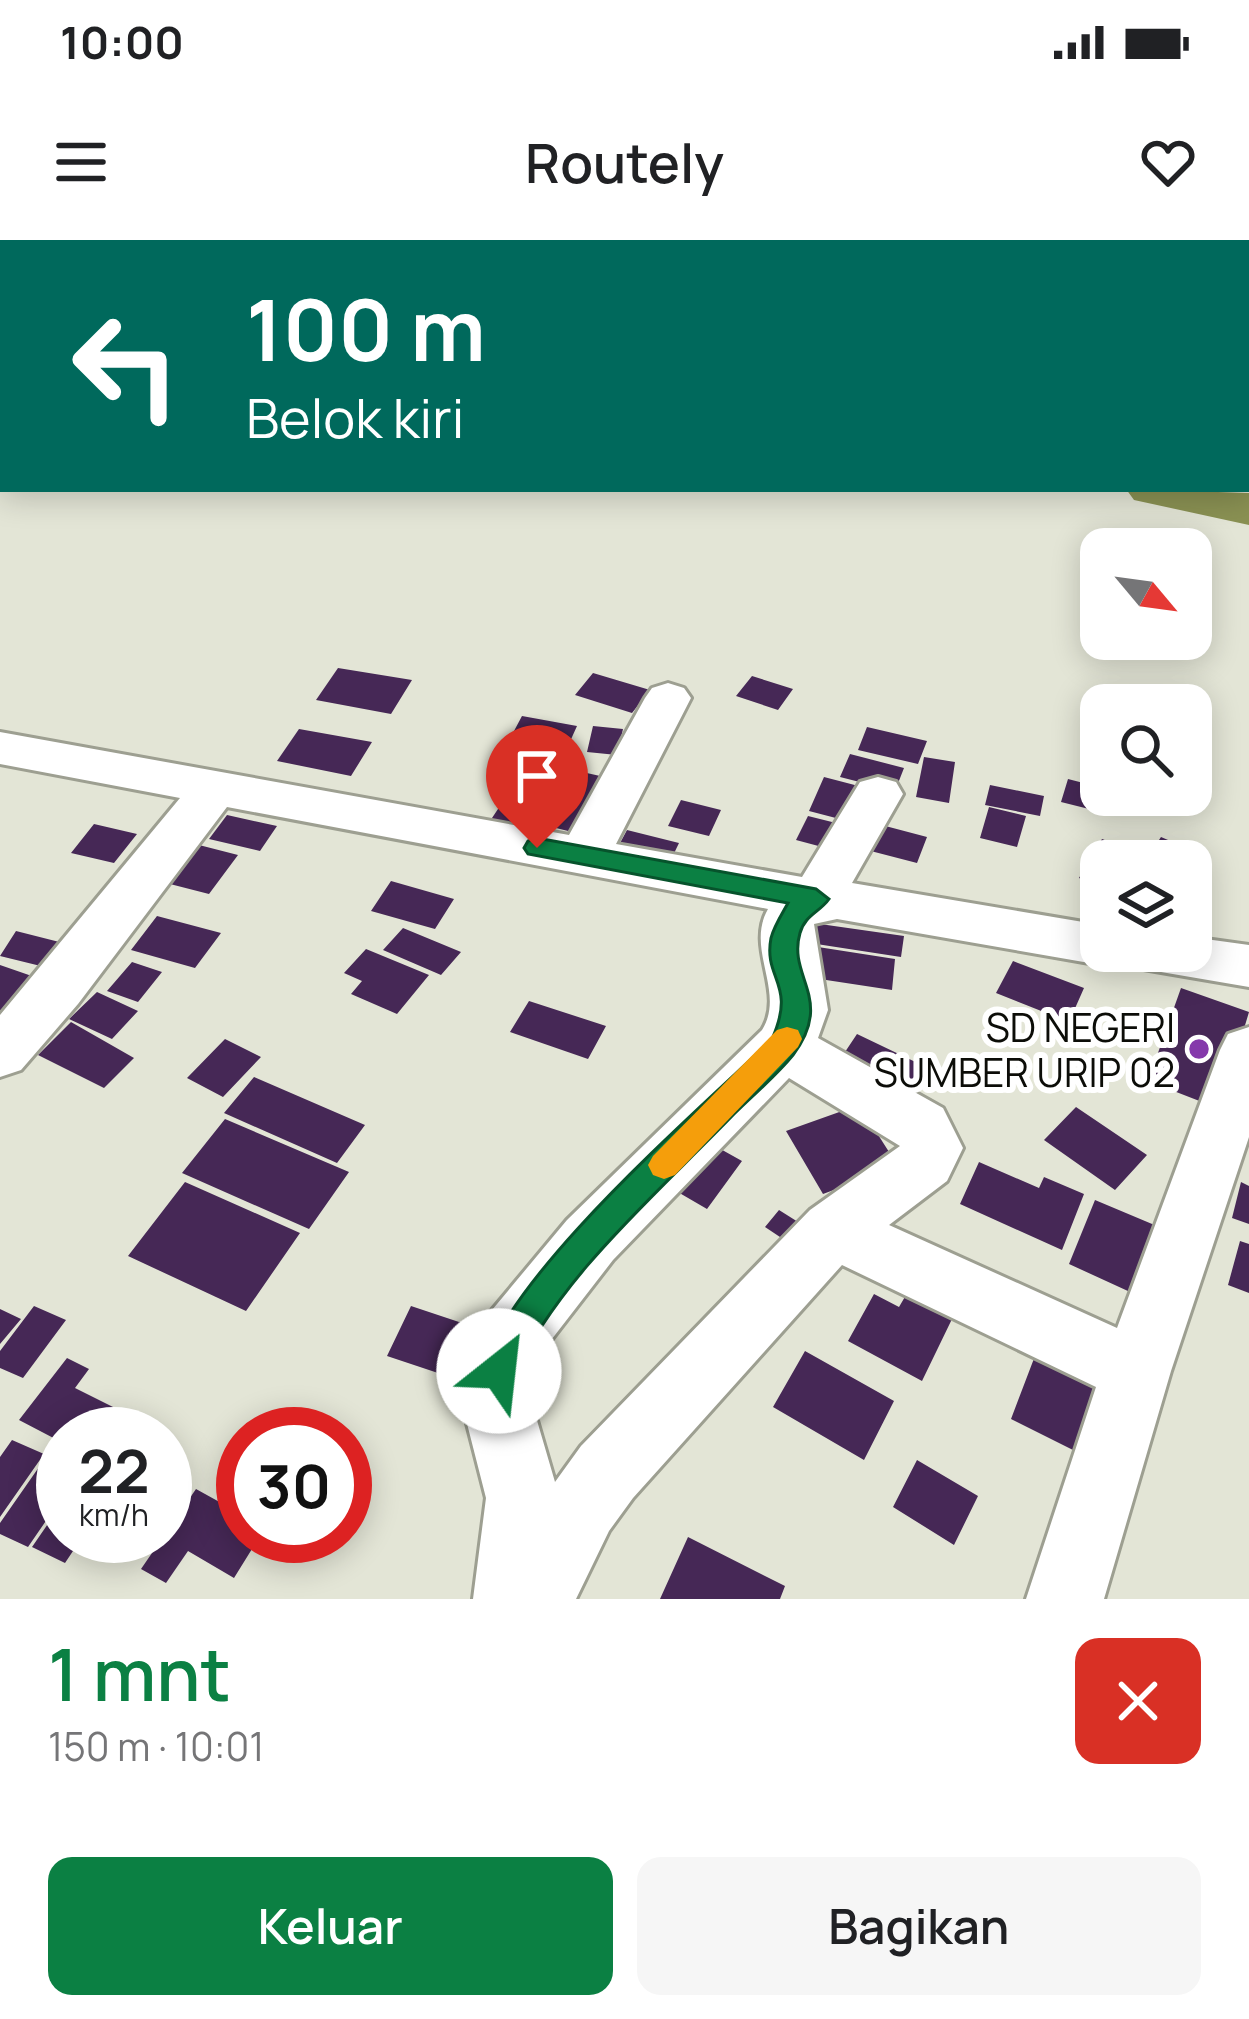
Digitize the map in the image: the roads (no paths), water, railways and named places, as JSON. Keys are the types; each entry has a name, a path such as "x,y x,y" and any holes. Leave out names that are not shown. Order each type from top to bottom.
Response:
{"street":[{"path":"584,856 668,698"},
{"path":"0,748 816,899 1080,941"},
{"path":"0,1054 58,989 214,789"},
{"path":"512,1599 523,1498 496,1400 506,1345 590,1240 783,1046 800,1008 785,934 798,910 816,899 878,794"},
{"path":"1212,961 1249,966"},
{"path":"535,1599 595,1485 832,1230 925,1162 932,1141 921,1126 783,1046"},
{"path":"1065,1599 1136,1371 1249,1051"},
{"path":"832,1230 1136,1371"}],"waterway":[{"path":"1167,492 1249,509"}],"place":[{"name":"SD NEGERI SUMBER URIP 02","path":"1199,1049"}]}
